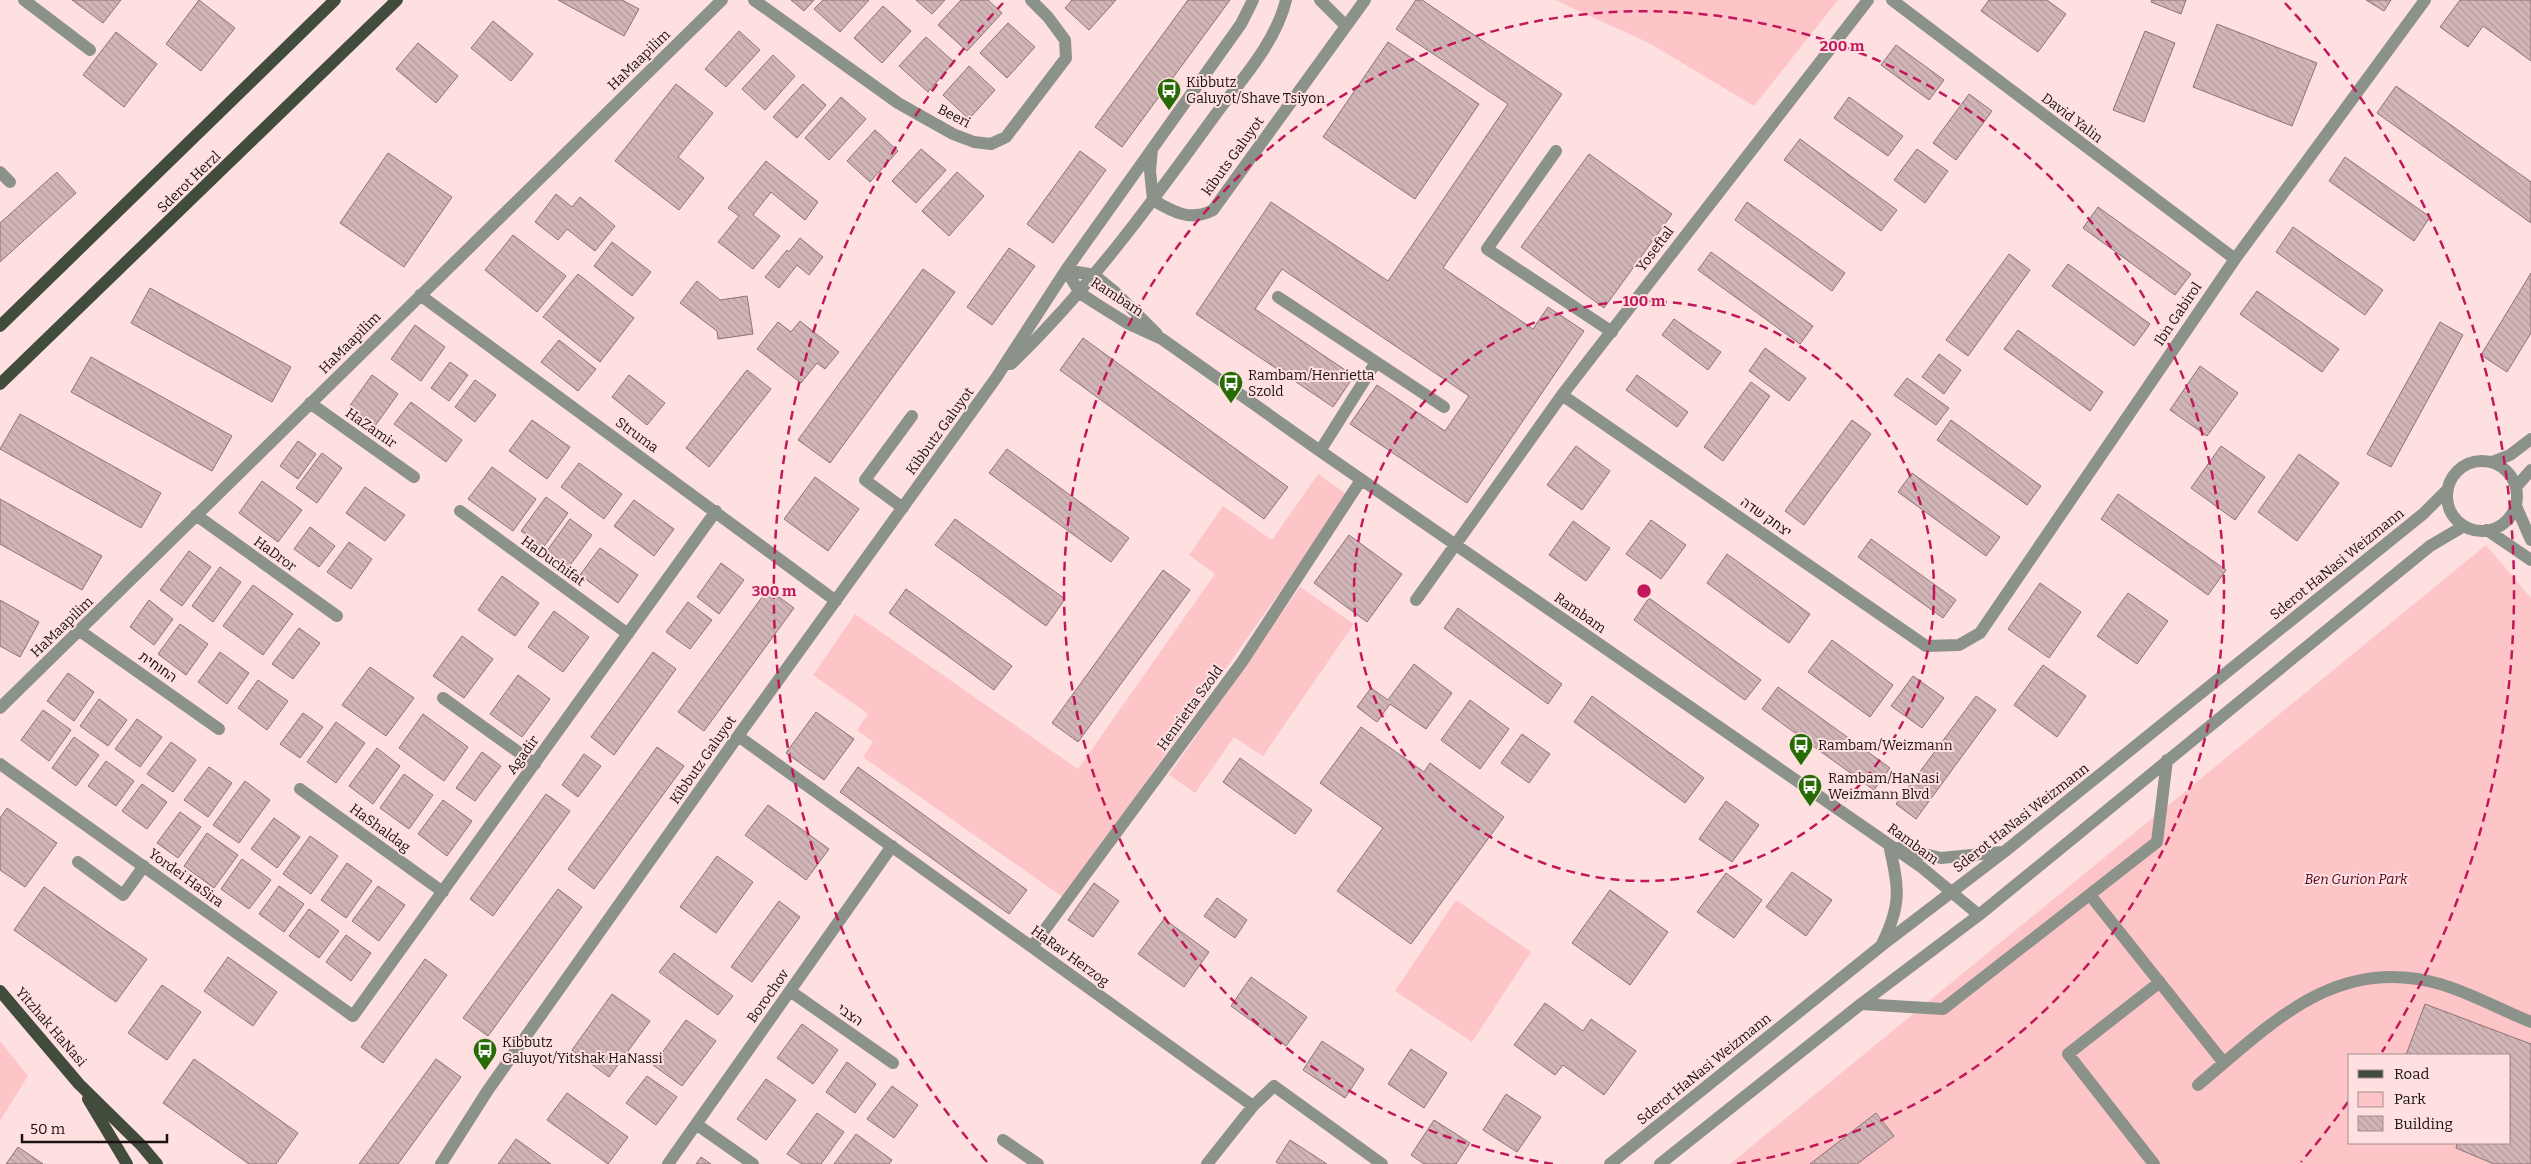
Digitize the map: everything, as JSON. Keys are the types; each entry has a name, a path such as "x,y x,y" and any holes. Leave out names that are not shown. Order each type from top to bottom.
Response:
{"main road":[{"name":"Sderot Herzl","path":"0,326 335,0"},
{"name":"Sderot Herzl","path":"0,384 397,0"},
{"name":"Yitzhak HaNasi","path":"0,991 80,1084 141,1145 156,1164"},
{"name":"Yitzhak HaNasi","path":"80,1084 127,1164"}],"street":[{"path":"24,0 90,50"},
{"name":"HaMaapilim","path":"0,708 722,0"},
{"name":"Beeri","path":"754,0 898,103 953,134 974,142 992,144 1006,137 1066,58 1065,40 1048,17 1031,0"},
{"name":"Kibbutz Galuyot","path":"441,1164 488,1090 738,736 996,378 1066,270 1241,24 1253,0"},
{"name":"Kibbutz Galuyot","path":"996,378 1046,330 1080,293 1153,200 1266,46 1283,14 1286,0"},
{"path":"1320,0 1345,25"},
{"name":"kibuts Galuyot","path":"1153,200 1168,209 1184,215 1195,216 1213,210 1345,25 1365,0"},
{"name":"Yoseftal","path":"1416,600 1454,544 1562,395 1868,0"},
{"name":"David Yalin","path":"1892,0 2235,259"},
{"name":"Ibn Gabirol","path":"1959,645 1980,633 2235,259 2425,0"},
{"path":"1152,148 1150,171 1153,200"},
{"path":"1556,151 1487,249 1612,332"},
{"path":"0,172 10,182"},
{"name":"Rambam","path":"1066,270 1094,275 1115,292 1162,340"},
{"name":"Rambam","path":"1066,270 1080,293 1127,323 1162,340 1320,452 1889,845 1952,892 1979,915"},
{"name":"Struma","path":"420,296 716,511 836,601"},
{"path":"1278,297 1444,407"},
{"path":"1320,452 1376,362"},
{"name":"יצחק שדה","path":"1562,395 1926,646 1959,645"},
{"name":"HaZamir","path":"310,403 414,477"},
{"path":"903,508 865,480 912,416"},
{"path":"2492,462 2510,455 2531,439"},
{"path":"2516,506 2505,522 2487,530 2472,529 2458,521 2448,507 2447,490 2456,472 2463,466 2482,460 2492,462 2507,472 2516,487 2516,506 2531,540"},
{"path":"2516,487 2531,470"},
{"name":"Henrietta Szold","path":"1032,947 1242,662 1361,480"},
{"name":"Sderot HaNasi Weizmann","path":"1610,1164 1881,946 2004,852 2423,514 2447,490"},
{"name":"HaDuchifat","path":"460,511 628,634"},
{"name":"Agadir","path":"353,1016 716,511"},
{"name":"HaDror","path":"196,515 337,616"},
{"path":"1660,1164 1861,1004 1979,915 2430,546 2464,526"},
{"path":"2487,530 2531,560"},
{"name":"החוחית","path":"80,631 218,728"},
{"path":"443,698 535,764"},
{"name":"HaRav Herzog","path":"738,736 1253,1106"},
{"path":"1861,1004 1943,1009 2158,842 2167,760"},
{"name":"Yordei HaSira","path":"0,764 353,1016"},
{"name":"HaShaldag","path":"300,789 443,892"},
{"path":"1881,946 1893,922 1897,905 1898,883 1889,845 1941,858 1965,858 2004,852"},
{"name":"Borochov","path":"668,1164 892,846"},
{"path":"78,862 123,895 144,866"},
{"path":"2090,895 2224,1063"},
{"path":"2198,1084 2286,1013 2338,984 2379,977 2409,978 2441,984 2531,1022"},
{"path":"2154,1164 2068,1054 2160,982"},
{"name":"הצבי","path":"790,991 893,1063"},
{"path":"1207,1164 1253,1106 1274,1086 1382,1164"},
{"path":"696,1124 753,1164"},
{"path":"1003,1140 1038,1164"}],"green space":[{"path":"1555,0 1838,0 1754,106 1649,43"},
{"path":"1318,474 1348,495 1064,898 863,757 873,742 857,730 868,714 813,675 855,614 1078,769 1215,574 1189,555 1223,506 1272,540"},
{"name":"Ben Gurion Park","path":"2486,545 2531,598 2531,1164 1730,1164"},
{"path":"1300,587 1354,624 1263,756 1234,737 1195,793 1169,775"},
{"path":"1456,900 1531,952 1472,1042 1395,991"},
{"path":"0,1041 28,1076 0,1121"}],"building":[{"path":"72,0 121,0 103,23"},
{"path":"199,0 235,28 201,71 166,44"},
{"path":"558,0 622,0 639,9 624,36"},
{"path":"791,0 814,0 804,11"},
{"path":"823,0 869,0 840,32 814,9"},
{"path":"916,0 945,0 932,14"},
{"path":"961,0 988,0 1002,13 967,51 938,25"},
{"path":"1072,0 1116,0 1089,30 1065,8"},
{"path":"1188,0 1230,0 1122,147 1095,127"},
{"path":"1416,0 1422,0 1562,94 1443,268 1533,329 1548,307 1584,331 1467,503 1350,424 1377,385 1445,431 1469,396 1282,269 1255,309 1354,376 1333,407 1196,314 1271,202 1388,281 1508,104 1396,29"},
{"path":"1989,0 2047,0 2066,14 2038,52 1981,11"},
{"path":"2152,0 2186,0 2181,14 2151,2"},
{"path":"2366,0 2391,0 2384,11"},
{"path":"2460,0 2531,0 2531,61 2483,26 2468,47 2440,27"},
{"path":"883,6 911,31 882,63 854,38"},
{"path":"493,21 533,54 511,81 471,48"},
{"path":"1008,23 1035,47 1007,78 980,53"},
{"path":"2217,24 2317,63 2292,126 2193,87"},
{"path":"739,31 760,50 726,87 705,69"},
{"path":"2145,31 2175,43 2144,122 2113,110"},
{"path":"116,32 157,64 124,107 83,75"},
{"path":"926,37 954,62 928,92 899,66"},
{"path":"1388,42 1479,104 1415,199 1323,137"},
{"path":"418,43 458,76 436,103 396,69"},
{"path":"1896,45 1944,80 1929,100 1881,65"},
{"path":"773,55 795,76 765,110 742,89"},
{"path":"969,66 995,90 969,119 943,95"},
{"path":"676,84 713,113 678,157 704,178 679,210 615,161"},
{"path":"803,84 826,105 797,138 773,117"},
{"path":"2396,86 2531,182 2531,223 2377,113"},
{"path":"1969,94 1992,111 1956,160 1933,143"},
{"path":"841,97 866,119 829,160 805,138"},
{"path":"1849,97 1903,136 1888,156 1834,118"},
{"path":"875,130 898,151 870,182 847,161"},
{"path":"1800,139 1897,210 1881,231 1784,160"},
{"path":"921,149 946,170 916,203 892,181"},
{"path":"1917,149 1948,171 1925,203 1894,180"},
{"path":"1080,151 1106,170 1053,243 1027,224"},
{"path":"388,153 452,197 404,267 340,223"},
{"path":"1589,154 1672,214 1604,308 1521,247"},
{"path":"2345,157 2430,217 2414,241 2329,181"},
{"path":"766,161 818,202 805,220 771,192 753,215 780,236 753,269 718,242 739,216 728,208"},
{"path":"57,172 76,193 0,262 0,223"},
{"path":"957,172 984,196 949,236 922,211"},
{"path":"556,194 572,207 580,197 615,226 595,251 567,229 558,240 535,222"},
{"path":"1747,202 1845,273 1832,291 1735,220"},
{"path":"2098,207 2191,274 2175,295 2083,228"},
{"path":"2293,227 2383,290 2365,315 2276,252"},
{"path":"513,235 566,276 537,312 485,270"},
{"path":"800,238 823,257 809,275 797,265 779,288 765,277 787,250 789,252"},
{"path":"612,242 651,272 632,296 594,266"},
{"path":"1009,248 1035,266 992,325 967,307"},
{"path":"1711,252 1813,326 1800,344 1698,270"},
{"path":"2009,254 2030,270 1968,356 1946,340"},
{"path":"2068,264 2150,324 2134,346 2052,286"},
{"path":"923,269 955,292 830,463 798,440"},
{"path":"2531,273 2531,333 2507,372 2481,355"},
{"path":"578,274 634,318 600,362 543,317"},
{"path":"697,281 720,300 747,296 753,334 718,339 717,331 680,303"},
{"path":"150,288 291,367 272,402 131,323"},
{"path":"2257,291 2339,349 2322,372 2240,314"},
{"path":"1674,319 1721,352 1708,370 1662,335"},
{"path":"800,321 839,352 825,369 817,363 801,383 757,349 778,322 791,332"},
{"path":"2440,322 2463,335 2391,467 2367,454"},
{"path":"415,325 445,347 421,381 391,359"},
{"path":"2018,330 2103,392 2090,411 2004,349"},
{"path":"1083,338 1288,487 1264,519 1060,370"},
{"path":"559,340 596,369 578,391 541,362"},
{"path":"1765,348 1806,378 1789,401 1749,371"},
{"path":"1939,354 1961,370 1944,394 1922,377"},
{"path":"91,357 232,436 212,471 71,392"},
{"path":"450,362 468,375 449,401 431,388"},
{"path":"2200,366 2238,393 2207,436 2170,410"},
{"path":"747,370 771,389 709,467 686,448"},
{"path":"372,375 398,394 375,426 349,407"},
{"path":"629,375 665,403 647,425 612,397"},
{"path":"1637,375 1688,412 1677,427 1626,390"},
{"path":"1907,378 1949,408 1936,425 1894,395"},
{"path":"475,380 496,395 475,422 455,407"},
{"path":"1751,382 1770,396 1723,461 1704,447"},
{"path":"411,402 462,440 446,462 394,424"},
{"path":"20,414 161,493 141,528 0,449"},
{"path":"532,420 570,447 547,479 509,451"},
{"path":"1852,420 1871,434 1804,525 1785,511"},
{"path":"1951,420 2041,486 2027,505 1937,440"},
{"path":"298,441 316,454 298,479 280,466"},
{"path":"1576,446 1610,471 1582,510 1547,485"},
{"path":"2221,446 2265,477 2235,520 2191,488"},
{"path":"1007,449 1129,538 1111,562 989,473"},
{"path":"322,453 342,468 317,503 296,488"},
{"path":"2299,454 2339,483 2297,541 2258,512"},
{"path":"579,463 622,494 604,519 561,487"},
{"path":"492,467 536,499 513,531 468,499"},
{"path":"1912,473 2000,537 1986,556 1898,492"},
{"path":"815,477 859,509 828,551 784,519"},
{"path":"262,481 302,510 278,542 239,513"},
{"path":"365,487 405,515 385,541 346,513"},
{"path":"2118,494 2226,570 2208,595 2101,519"},
{"path":"546,497 568,513 543,548 521,531"},
{"path":"0,499 102,556 82,590 0,544"},
{"path":"634,500 674,529 654,556 614,526"},
{"path":"570,519 592,535 568,568 546,552"},
{"path":"955,519 1065,599 1046,626 935,545"},
{"path":"1651,520 1686,545 1661,579 1626,554"},
{"path":"1573,521 1610,548 1586,581 1549,555"},
{"path":"310,527 335,546 319,567 294,549"},
{"path":"1349,535 1402,574 1367,622 1314,583"},
{"path":"1871,539 1956,600 1943,618 1858,557"},
{"path":"349,542 372,559 351,589 327,572"},
{"path":"600,548 638,575 618,603 580,575"},
{"path":"189,551 211,567 182,606 160,590"},
{"path":"1727,554 1810,614 1789,643 1707,583"},
{"path":"721,563 744,580 719,614 697,597"},
{"path":"220,567 241,582 213,622 192,606"},
{"path":"1163,570 1190,590 1078,742 1052,723"},
{"path":"502,576 539,603 515,636 478,610"},
{"path":"2040,583 2081,612 2049,658 2008,629"},
{"path":"253,585 293,614 263,655 223,626"},
{"path":"768,589 794,608 704,731 678,712"},
{"path":"906,589 1012,666 994,690 889,613"},
{"path":"2128,593 2168,621 2137,664 2097,636"},
{"path":"1649,598 1761,680 1745,700 1634,620"},
{"path":"0,600 39,622 20,657 0,646"},
{"path":"149,600 173,619 154,645 130,627"},
{"path":"688,602 712,620 690,649 666,632"},
{"path":"1458,608 1562,684 1548,704 1444,628"},
{"path":"554,611 589,637 563,672 528,647"},
{"path":"180,624 208,644 186,675 158,654"},
{"path":"299,628 320,643 293,679 272,664"},
{"path":"462,636 493,659 464,698 433,676"},
{"path":"1832,640 1893,685 1870,717 1808,672"},
{"path":"220,652 249,673 227,704 198,682"},
{"path":"653,652 676,669 614,755 591,737"},
{"path":"1414,664 1452,693 1426,729 1390,704 1377,722 1357,707 1371,688 1388,700"},
{"path":"2043,665 2086,696 2057,737 2014,705"},
{"path":"370,667 414,698 386,736 342,705"},
{"path":"68,673 94,692 74,721 47,701"},
{"path":"518,675 550,699 522,737 490,714"},
{"path":"1913,676 1944,698 1922,728 1891,706"},
{"path":"258,680 288,701 267,730 238,708"},
{"path":"1778,687 1890,768 1874,790 1762,709"},
{"path":"1592,696 1704,778 1685,803 1574,722"},
{"path":"1976,696 1996,710 1916,819 1896,804"},
{"path":"99,699 127,720 108,746 80,726"},
{"path":"1470,700 1509,729 1480,769 1441,740"},
{"path":"43,710 71,730 49,761 21,740"},
{"path":"816,712 854,739 824,780 786,753"},
{"path":"303,713 323,727 300,758 280,744"},
{"path":"423,714 468,747 444,781 399,748"},
{"path":"137,719 162,737 140,767 115,749"},
{"path":"336,722 365,743 336,783 307,762"},
{"path":"1361,727 1424,772 1430,763 1504,817 1411,944 1337,891 1383,828 1320,783"},
{"path":"1522,734 1550,754 1529,783 1501,763"},
{"path":"74,737 99,755 76,786 52,768"},
{"path":"171,742 196,760 173,792 147,774"},
{"path":"657,747 684,766 594,889 568,869"},
{"path":"377,748 400,766 373,804 349,786"},
{"path":"482,752 501,766 475,801 456,788"},
{"path":"584,754 601,766 578,797 562,785"},
{"path":"1240,758 1312,810 1295,834 1223,782"},
{"path":"106,761 134,781 116,806 88,786"},
{"path":"209,767 232,783 208,817 184,800"},
{"path":"858,767 1027,890 1009,914 840,792"},
{"path":"404,774 433,795 409,829 380,808"},
{"path":"245,781 270,800 239,843 213,825"},
{"path":"142,784 167,802 147,829 122,811"},
{"path":"546,794 570,811 493,916 470,899"},
{"path":"443,800 472,821 447,856 418,834"},
{"path":"1726,801 1759,825 1732,862 1699,839"},
{"path":"768,805 829,849 806,880 745,835"},
{"path":"7,808 57,843 25,887 0,870 0,818"},
{"path":"180,812 201,827 178,858 157,843"},
{"path":"274,818 300,837 277,868 251,849"},
{"path":"207,833 238,855 214,888 184,866"},
{"path":"310,836 338,856 311,894 283,874"},
{"path":"717,856 753,882 716,933 680,907"},
{"path":"242,859 271,880 249,909 221,889"},
{"path":"347,863 372,881 346,918 321,900"},
{"path":"1792,872 1832,900 1806,936 1766,907"},
{"path":"1726,873 1762,900 1734,938 1697,912"},
{"path":"1094,883 1119,901 1093,937 1068,920"},
{"path":"279,886 304,904 284,932 259,914"},
{"path":"378,886 405,905 379,941 352,921"},
{"path":"44,887 147,959 116,1002 14,930"},
{"path":"558,889 582,907 488,1036 463,1018"},
{"path":"1610,890 1668,932 1630,985 1572,943"},
{"path":"1217,898 1247,920 1235,938 1204,916"},
{"path":"779,901 800,917 752,982 731,967"},
{"path":"309,909 339,931 319,958 289,936"},
{"path":"1164,919 1209,952 1184,987 1138,954"},
{"path":"346,935 371,953 351,981 326,962"},
{"path":"674,953 733,996 718,1015 659,972"},
{"path":"228,957 277,992 253,1026 204,991"},
{"path":"425,959 447,975 383,1063 361,1047"},
{"path":"1251,977 1307,1017 1286,1046 1231,1006"},
{"path":"162,985 201,1012 167,1060 128,1033"},
{"path":"612,994 650,1021 609,1077 572,1050"},
{"path":"1545,1003 1583,1031 1591,1019 1636,1051 1604,1095 1563,1065 1555,1075 1514,1045"},
{"path":"2425,1004 2531,1044 2531,1164 2494,1164 2456,1148 2457,1144 2511,1144 2511,1054 2406,1054"},
{"path":"686,1020 716,1041 682,1086 653,1065"},
{"path":"802,1024 838,1050 813,1084 777,1058"},
{"path":"1322,1041 1364,1069 1345,1098 1303,1070"},
{"path":"1411,1049 1447,1073 1424,1108 1388,1084"},
{"path":"194,1059 298,1133 276,1164 249,1164 163,1103"},
{"path":"436,1059 461,1077 398,1164 359,1164"},
{"path":"847,1062 876,1084 855,1113 826,1092"},
{"path":"647,1076 677,1097 656,1125 626,1103"},
{"path":"766,1079 796,1100 766,1140 737,1119"},
{"path":"892,1086 918,1105 894,1138 867,1119"},
{"path":"567,1093 628,1137 608,1164 547,1120"},
{"path":"1506,1094 1541,1117 1517,1152 1483,1130"},
{"path":"817,1113 844,1132 821,1164 802,1164 787,1154"},
{"path":"1876,1113 1894,1136 1857,1164 1810,1164"},
{"path":"1434,1120 1470,1143 1456,1164 1424,1164 1411,1155"},
{"path":"856,1134 892,1160 889,1164 834,1164"},
{"path":"516,1139 551,1164 498,1164"},
{"path":"1290,1140 1327,1164 1280,1164 1276,1162"},
{"path":"18,1147 43,1164 6,1164"},
{"path":"701,1157 711,1164 696,1164"}],"place":[{"name":"Kibbutz Galuyot/Shave Tsiyon","path":"1169,111"},
{"name":"Rambam/Henrietta Szold","path":"1231,404"},
{"name":"Rambam/Weizmann","path":"1801,766"},
{"name":"Rambam/HaNasi Weizmann Blvd","path":"1810,807"},
{"name":"Kibbutz Galuyot/Yitshak HaNassi","path":"485,1071"}]}
